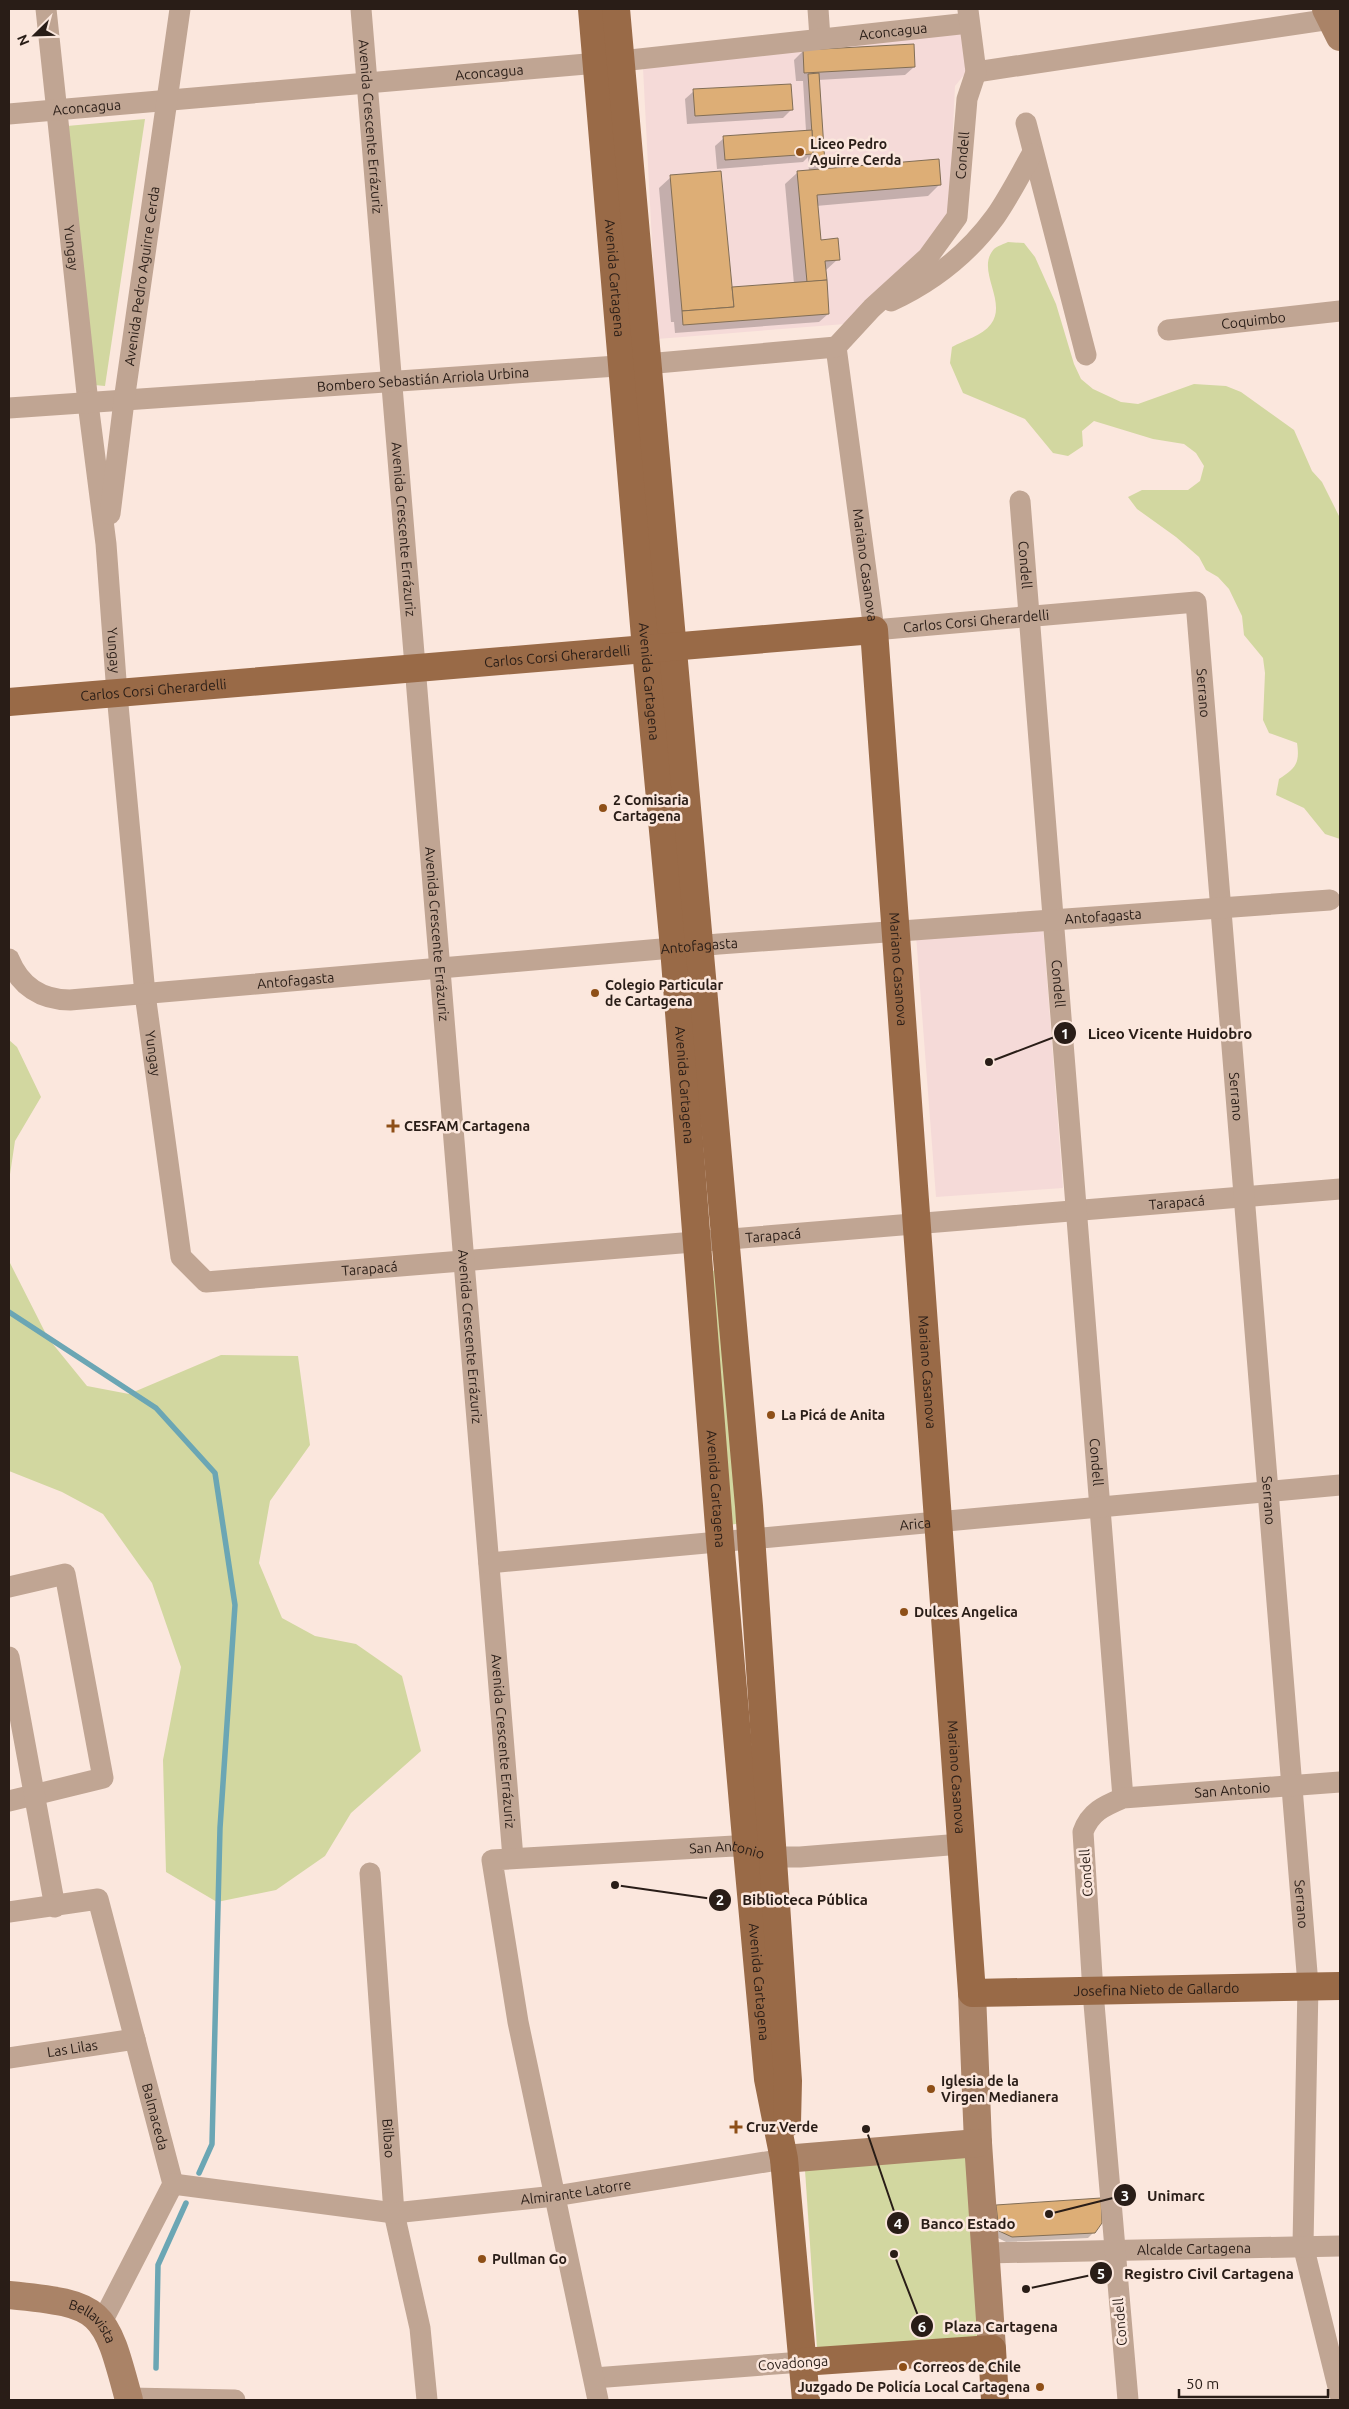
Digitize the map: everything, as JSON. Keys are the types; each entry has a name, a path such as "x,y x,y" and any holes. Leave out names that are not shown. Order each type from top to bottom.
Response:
{"main road":[{"name":"Avenida Cartagena","path":"592,9 609,62"},
{"name":"Avenida Cartagena","path":"616,9 609,62 634,365 687,947 726,1239 751,1537 788,2082 784,2159"},
{"name":"Carlos Corsi Gherardelli","path":"9,702 874,630"},
{"name":"Mariano Casanova","path":"874,630 972,1994 978,2143 995,2400"},
{"name":"Avenida Cartagena","path":"687,947 697,1242 720,1540 768,2079 784,2159 806,2400"},
{"name":"Josefina Nieto de Gallardo","path":"972,1994 1308,1985 1340,1986"},
{"name":"Almirante Latorre","path":"784,2159 978,2143"},
{"name":"Bellavista","path":"9,2295 70,2303 82,2307 102,2322 112,2340 129,2399"},
{"name":"Covadonga","path":"802,2362 992,2349"}],"street":[{"name":"Yungay","path":"46,9 88,403 106,544 117,694 146,994 181,1257 206,1282"},
{"name":"Avenida Pedro Aguirre Cerda","path":"106,544 124,401 180,9"},
{"name":"Avenida Crescente Errázuriz","path":"360,9 513,1858"},
{"path":"818,9 820,38"},
{"name":"Aconcagua","path":"9,114 609,62 820,38 968,16"},
{"name":"Condell","path":"836,347 872,308 928,257 957,217 967,99 976,72 968,16"},
{"path":"976,72 1332,21"},
{"path":"1026,123 1032,154 1086,355"},
{"path":"872,308 912,291 965,252 995,217 1032,154"},
{"name":"Coquimbo","path":"1168,330 1340,311"},
{"name":"Bombero Sebastián Arriola Urbina","path":"9,408 634,365 836,347"},
{"name":"Mariano Casanova","path":"836,347 874,630"},
{"name":"Condell","path":"1020,501 1123,1798 1104,1806 1093,1814 1083,1832 1093,1992 1128,2400"},
{"name":"Carlos Corsi Gherardelli","path":"874,630 1196,602"},
{"name":"Serrano","path":"1196,602 1308,1985 1303,2245 1340,2395"},
{"name":"Antofagasta","path":"9,959 23,982 37,993 58,1000 70,1000 440,967 895,930 1330,900"},
{"name":"Tarapacá","path":"206,1282 1340,1189"},
{"name":"Arica","path":"489,1563 751,1537 1340,1484"},
{"path":"9,1587 65,1574 103,1778 9,1801"},
{"path":"9,1657 33,1796 55,1906 9,1912"},
{"name":"San Antonio","path":"1123,1798 1340,1782"},
{"name":"San Antonio","path":"556,2196 518,2022 492,1860 734,1846 774,1857 800,1857 961,1844"},
{"name":"Bilbao","path":"370,1873 394,2214 420,2328 427,2400"},
{"name":"Balmaceda","path":"55,1906 98,1899 173,2184"},
{"name":"Las Lilas","path":"9,2058 135,2039"},
{"name":"Almirante Latorre","path":"173,2184 394,2214 556,2196 784,2159"},
{"path":"102,2322 173,2184"},
{"path":"556,2196 598,2400"},
{"name":"Alcalde Cartagena","path":"986,2253 1303,2245 1340,2246"},
{"name":"Covadonga","path":"594,2378 802,2362"},
{"path":"129,2399 235,2400"}],"shaded area":[{"name":"Liceo Pedro Aguirre Cerda","path":"961,31 973,64 955,86 949,217 916,260 845,324 657,339 643,68"},
{"path":"1043,926 1063,1188 936,1197 916,935"}],"green space":[{"path":"145,119 105,386 94,385 67,126"},
{"path":"1008,242 1024,243 1035,257 1056,304 1074,364 1081,379 1093,389 1121,402 1138,404 1194,384 1226,386 1241,392 1294,430 1312,471 1322,482 1340,518 1340,839 1325,834 1304,808 1276,795 1279,779 1293,768 1297,760 1297,743 1269,733 1263,720 1265,673 1263,658 1244,635 1242,616 1229,589 1218,577 1206,570 1199,557 1176,537 1137,509 1128,497 1142,490 1188,490 1200,481 1204,466 1196,453 1184,444 1153,439 1094,421 1082,431 1083,446 1068,456 1053,453 1025,419 963,393 950,363 952,347 978,335 991,324 996,306 989,276 989,257 995,248"},
{"path":"9,1040 17,1047 41,1097 15,1141 9,1181"},
{"path":"9,1261 48,1338 87,1386 129,1394 221,1355 298,1356 310,1445 270,1501 259,1563 282,1618 315,1636 356,1644 402,1676 421,1751 351,1813 325,1856 276,1890 217,1902 166,1872 163,1760 181,1667 152,1583 103,1514 62,1492 9,1471"},
{"path":"710,1270 720,1272 742,1523 729,1525"},
{"path":"972,2154 982,2337 817,2348 805,2170"}],"building":[{"path":"914,44 915,67 804,73 803,50"},
{"path":"819,73 825,164 814,164 808,74"},
{"path":"791,84 793,110 695,116 693,89"},
{"path":"812,130 813,154 725,160 723,136"},
{"path":"939,159 941,185 817,195 821,240 838,238 840,260 825,261 827,280 807,282 797,171"},
{"path":"721,171 734,307 682,311 670,175"},
{"path":"827,280 829,314 683,325 682,311 734,307 732,287"},
{"path":"1101,2198 1102,2223 1095,2233 1012,2237 999,2231 996,2205"}],"waterway":[{"path":"9,1312 156,1408 215,1473 235,1605 220,1828 212,2144 199,2173"},
{"path":"156,2368 158,2265 186,2203"}],"place":[{"name":"Liceo Pedro Aguirre Cerda","path":"800,152"},
{"name":"2 Comisaria Cartagena","path":"603,808"},
{"name":"Colegio Particular de Cartagena","path":"595,993"},
{"name":"Liceo Vicente Huidobro","path":"989,1062"},
{"name":"CESFAM Cartagena","path":"393,1126"},
{"name":"La Picá de Anita","path":"771,1415"},
{"name":"Dulces Angelica","path":"904,1612"},
{"name":"Biblioteca Pública","path":"615,1885"},
{"name":"Iglesia de la Virgen Medianera","path":"931,2089"},
{"name":"Cruz Verde","path":"736,2127"},
{"name":"Banco Estado","path":"866,2129"},
{"name":"Unimarc","path":"1049,2214"},
{"name":"Plaza Cartagena","path":"894,2254"},
{"name":"Pullman Go","path":"482,2259"},
{"name":"Registro Civil Cartagena","path":"1026,2289"},
{"name":"Correos de Chile","path":"903,2367"},
{"name":"Juzgado De Policía Local Cartagena","path":"1040,2387"}]}
